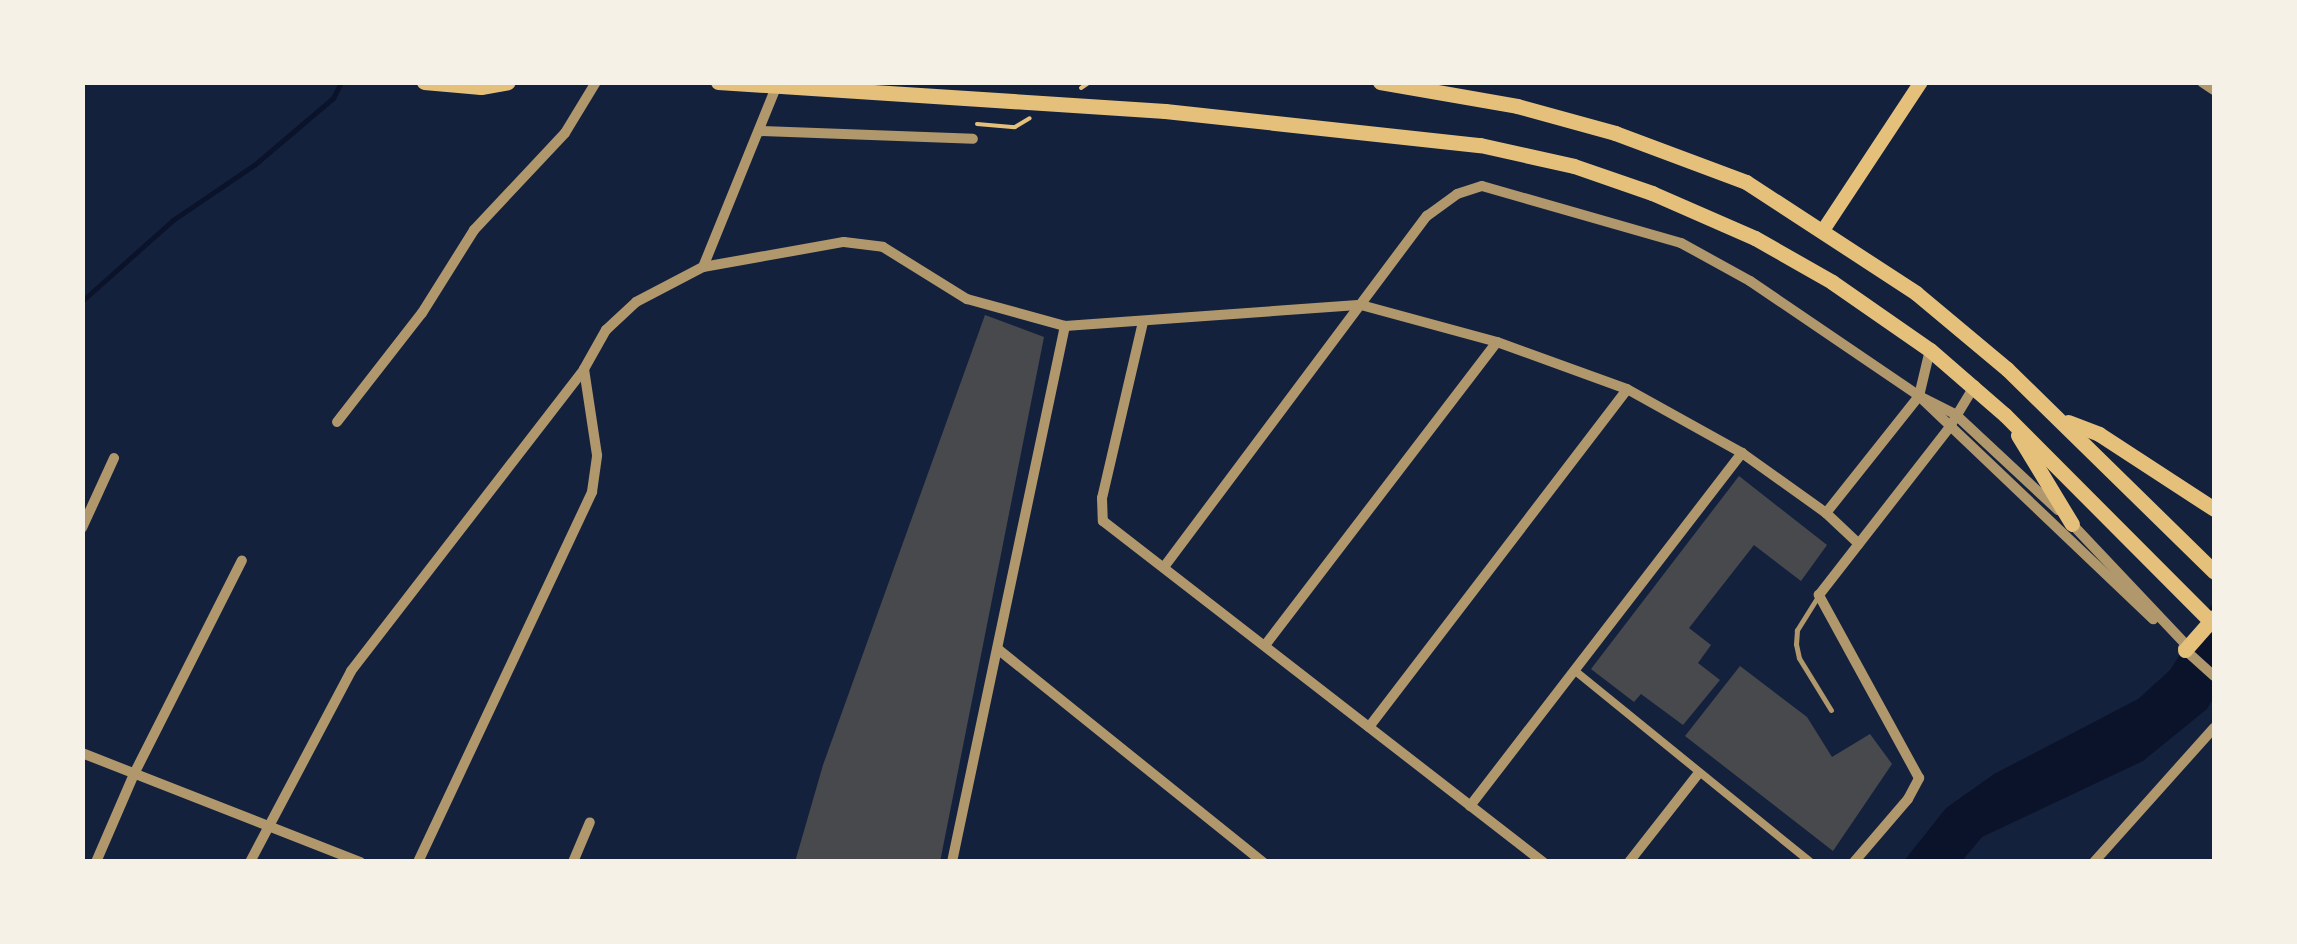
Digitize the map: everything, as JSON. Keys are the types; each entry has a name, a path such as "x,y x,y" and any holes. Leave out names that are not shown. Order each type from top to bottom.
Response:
{"highway":[{"path":"424,82 481,87 508,82"},
{"path":"718,82 1164,110 1480,145 1574,166 1652,193 1755,238 1832,282 1930,350 2006,415 2214,625"},
{"path":"1380,82 1517,106 1616,133 1746,182 1824,229 1916,293 2060,419 2214,572"},
{"path":"2006,415 2072,524"},
{"path":"2060,419 2099,434 2214,509"},
{"path":"2191,652 2214,617"}],"main road":[{"path":"1824,229 1920,82"}],"street":[{"path":"337,422 422,313 474,230 565,133 596,82"},
{"path":"2202,82 2214,90"},
{"path":"703,267 776,87"},
{"path":"759,131 973,139"},
{"path":"1164,567 1427,216 1457,194 1482,186 1681,243 1826,330 1919,396 1955,414 2072,524 2214,676"},
{"path":"250,862 351,671 584,369 606,330 636,302 703,267 844,242 883,248 967,299 1065,326 1361,306 1497,342 1627,389 1742,453 1826,513 1859,544"},
{"path":"1143,322 1100,509 1110,527 1544,862"},
{"path":"952,862 1065,326"},
{"path":"1266,644 1497,342"},
{"path":"1826,513 1919,396 1930,350"},
{"path":"418,862 592,492 596,455 584,369"},
{"path":"1854,862 1908,799 1920,778 1819,595 1949,428 1974,386"},
{"path":"1369,727 1627,389"},
{"path":"1919,396 2191,652"},
{"path":"1470,806 1742,453"},
{"path":"82,528 114,458"},
{"path":"96,862 135,772 242,560"},
{"path":"999,650 1263,862"},
{"path":"1574,670 1810,862"},
{"path":"2094,862 2214,728"},
{"path":"82,753 268,822 360,862"},
{"path":"1629,862 1698,774"},
{"path":"573,862 590,822"}],"lane":[{"path":"1819,595 1797,630 1796,644 1799,658 1832,710"}],"water":[{"path":"2214,601 2214,697 2207,709 2143,761 1982,837 1962,861 1903,862 1946,808 1994,774 2138,699 2170,670"}],"building":[{"path":"985,315 1044,337 940,862 795,862 823,765"},
{"path":"1739,476 1827,545 1801,581 1754,545 1689,628 1711,645 1698,663 1720,680 1683,725 1641,694 1634,702 1591,669"},
{"path":"1740,666 1807,717 1832,757 1870,734 1892,764 1833,851 1685,736"}],"waterway":[{"path":"82,301 173,220 254,165 333,98 341,82"}]}
